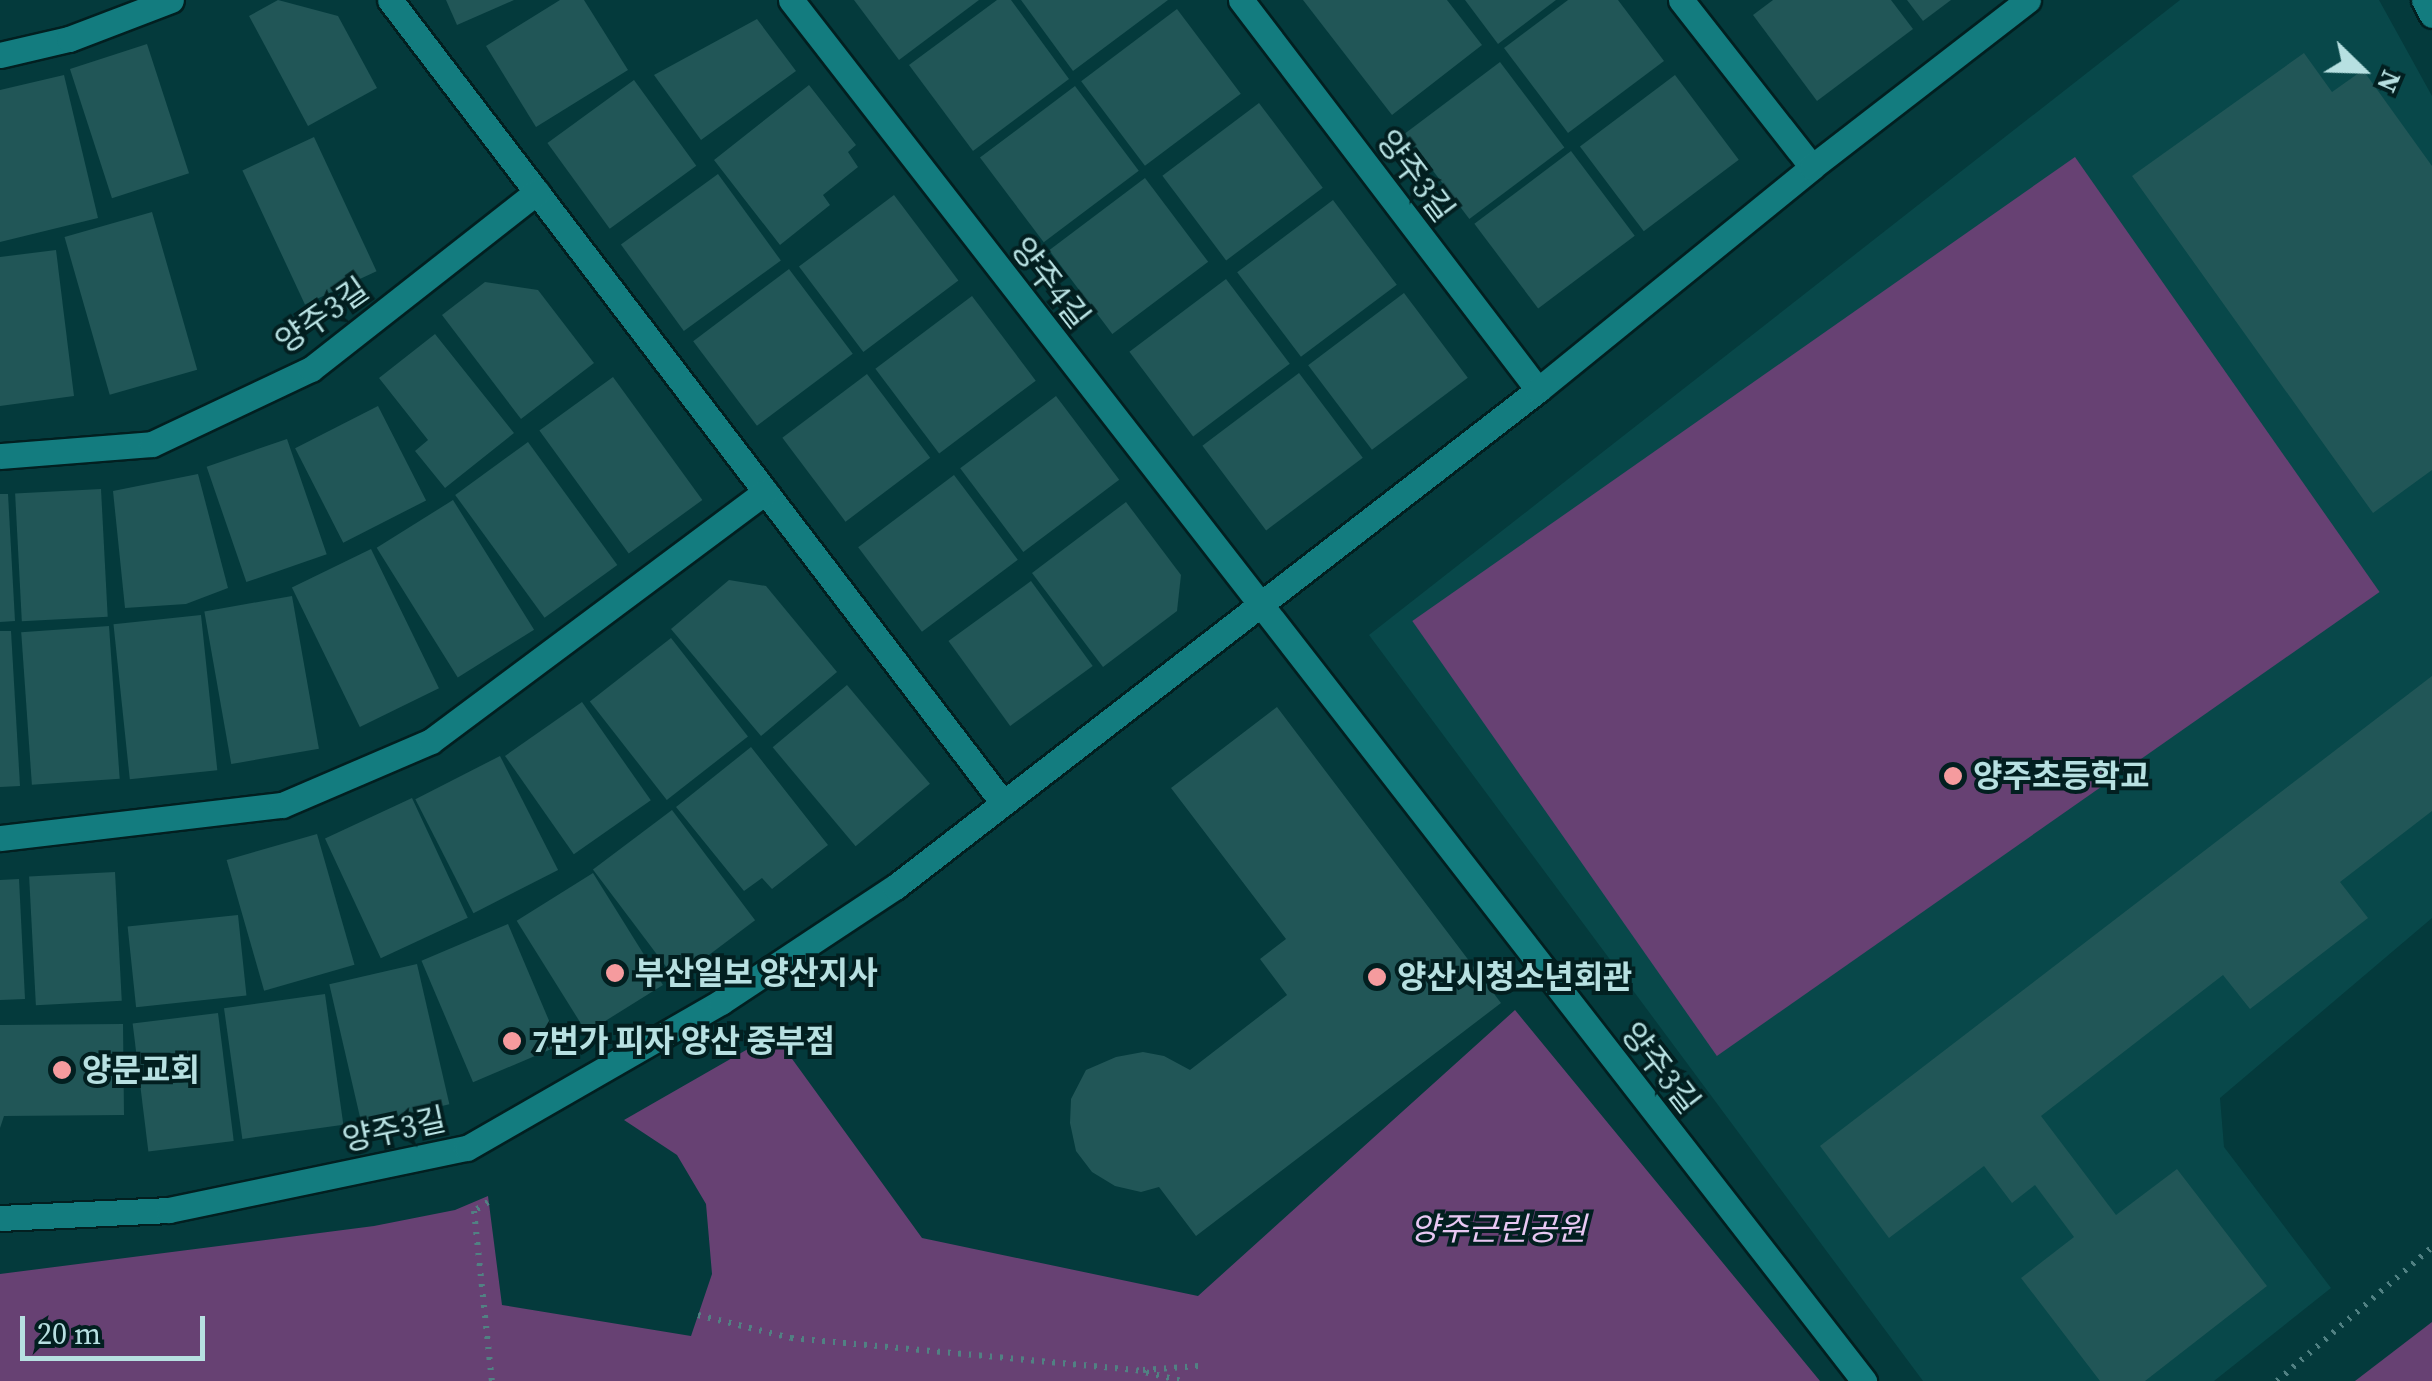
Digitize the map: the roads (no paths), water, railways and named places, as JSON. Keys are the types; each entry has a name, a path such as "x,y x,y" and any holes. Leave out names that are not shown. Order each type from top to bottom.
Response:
{"street":[{"path":"0,55 69,39 170,0"},
{"path":"390,0 1003,803"},
{"name":"양주4길","path":"791,0 1258,606"},
{"name":"양주3길","path":"1241,0 1538,390"},
{"path":"1681,0 1812,166"},
{"name":"양주3길","path":"0,1218 170,1210 467,1148 721,1002 895,887 1538,390 1812,166 2028,0"},
{"path":"2424,0 2432,15"},
{"name":"양주3길","path":"0,456 152,444 312,370 537,192"},
{"path":"0,838 282,805 431,741 765,492"},
{"name":"양주3길","path":"1258,606 1864,1381"}],"place":[{"name":"양주초등학교","path":"1953,776"},
{"name":"부산일보 양산지사","path":"615,973"},
{"name":"양산시청소년회관","path":"1377,977"},
{"name":"7번가 피자 양산 중부점","path":"512,1041"},
{"name":"양문교회","path":"62,1070"}],"park label":[{"name":"양주근린공원","path":"1498,1229"}]}
